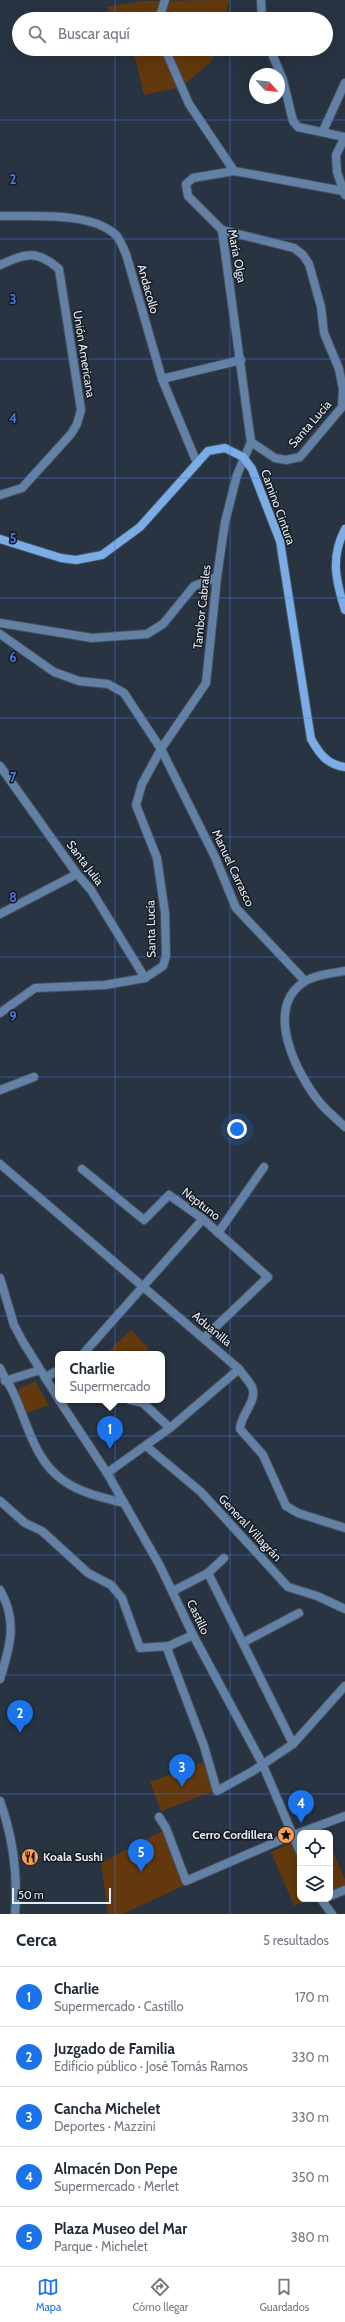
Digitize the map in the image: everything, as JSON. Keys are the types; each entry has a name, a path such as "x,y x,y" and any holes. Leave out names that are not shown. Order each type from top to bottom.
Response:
{"main road":[{"path":"0,539 61,558 76,560 102,555 140,527 208,451 225,448 243,457"},
{"name":"Camino Cintura","path":"243,457 252,469 280,541 311,739 321,756 337,766 345,767"},
{"path":"345,529 336,557 336,578 345,610"}],"street":[{"path":"161,12 165,0"},
{"path":"261,0 262,12"},
{"path":"168,56 189,104 234,171"},
{"path":"273,56 288,99 293,121 298,127 324,130 345,137 336,155 337,172 344,193"},
{"path":"324,130 345,83"},
{"name":"María Olga","path":"251,442 241,360 222,230 188,196 186,184 193,178 234,171 344,193"},
{"name":"Andacollo","path":"0,216 78,219 99,224 117,236 126,254 162,379 197,462"},
{"name":"Santa Lucía","path":"222,230 294,248 303,256 309,264 321,307 324,333 339,369 343,389 342,407 300,457 286,460 275,458 251,442"},
{"name":"Unión Americana","path":"0,265 24,255 50,261 59,269 81,410 77,424 71,434 22,488 0,495"},
{"path":"162,379 241,360"},
{"path":"243,457 251,442"},
{"name":"Tambor Cabrales","path":"161,749 206,683 216,577 225,522 243,457"},
{"path":"3,623 92,638 147,634 163,624 194,586 216,577"},
{"name":"Manuel Carrasco","path":"0,634 54,672 79,681 108,684 124,693 161,749 215,857 236,908 305,980"},
{"name":"Santa Lucía","path":"0,1013 35,988 105,985 146,978 163,966 165,961 165,913 157,858 136,805 142,784 161,749"},
{"name":"Santa Julia","path":"0,766 77,874 91,890 146,978"},
{"path":"0,914 77,874"},
{"path":"345,972 305,980 292,991 285,1015 285,1037 305,1082 321,1104 345,1127"},
{"path":"0,1090 34,1077"},
{"name":"Aduanilla","path":"1,1167 239,1369 252,1388 253,1397 240,1422 240,1429 263,1455 286,1506 298,1513 345,1528"},
{"path":"218,1233 264,1167"},
{"name":"Neptuno","path":"82,1170 144,1220 169,1195 203,1219 268,1277 204,1338"},
{"path":"86,1351 203,1219"},
{"name":"Castillo","path":"0,1278 14,1325 55,1394"},
{"path":"0,1368 5,1381 11,1389 25,1425 45,1462 63,1481 92,1495 124,1503"},
{"path":"107,1473 170,1428 239,1369"},
{"path":"5,1381 40,1370"},
{"path":"45,1378 55,1372"},
{"name":"Castillo","path":"61,1403 107,1473 173,1591 193,1635 262,1763 297,1845"},
{"path":"143,1403 170,1428"},
{"name":"General Villagrán","path":"146,1446 201,1492 288,1587 317,1596 345,1609"},
{"path":"0,1501 25,1523 42,1531 88,1573 111,1585 122,1598 140,1648 169,1646 193,1635"},
{"path":"173,1591 208,1573 224,1558"},
{"path":"208,1573 244,1642 293,1744"},
{"path":"0,1590 9,1611 11,1636 10,1649 0,1679"},
{"path":"244,1642 299,1613"},
{"path":"169,1646 170,1659 204,1746 217,1791 253,1771 262,1763 293,1744 345,1686"},
{"path":"0,1801 8,1824 13,1850 15,1914"},
{"path":"159,1817 166,1828 186,1881 293,1835 345,1816"},
{"path":"333,1895 345,1890"},
{"path":"323,1902 332,1914"}],"shaded area":[{"path":"229,0 226,12 110,12 107,7 144,1"},
{"path":"133,56 214,56 212,61 181,87 144,95 136,61"},
{"path":"131,1330 149,1349 147,1351 108,1351"},
{"path":"35,1381 49,1405 24,1414 18,1389"},
{"path":"203,1762 214,1791 161,1811 150,1782"},
{"path":"164,1830 185,1885 123,1914 108,1914 101,1863"},
{"path":"297,1840 297,1902 304,1902 294,1906 271,1852"},
{"path":"333,1851 345,1880 345,1885 333,1890"}],"place":[{"name":"Charlie","path":"110,1449"},
{"name":"Juzgado de Familia","path":"20,1733"},
{"name":"Cancha Michelet","path":"182,1787"},
{"name":"Almacén Don Pepe","path":"301,1823"},
{"name":"Cerro Cordillera","path":"286,1835"},
{"name":"Koala Sushi","path":"30,1857"},
{"name":"Plaza Museo del Mar","path":"141,1872"}]}
